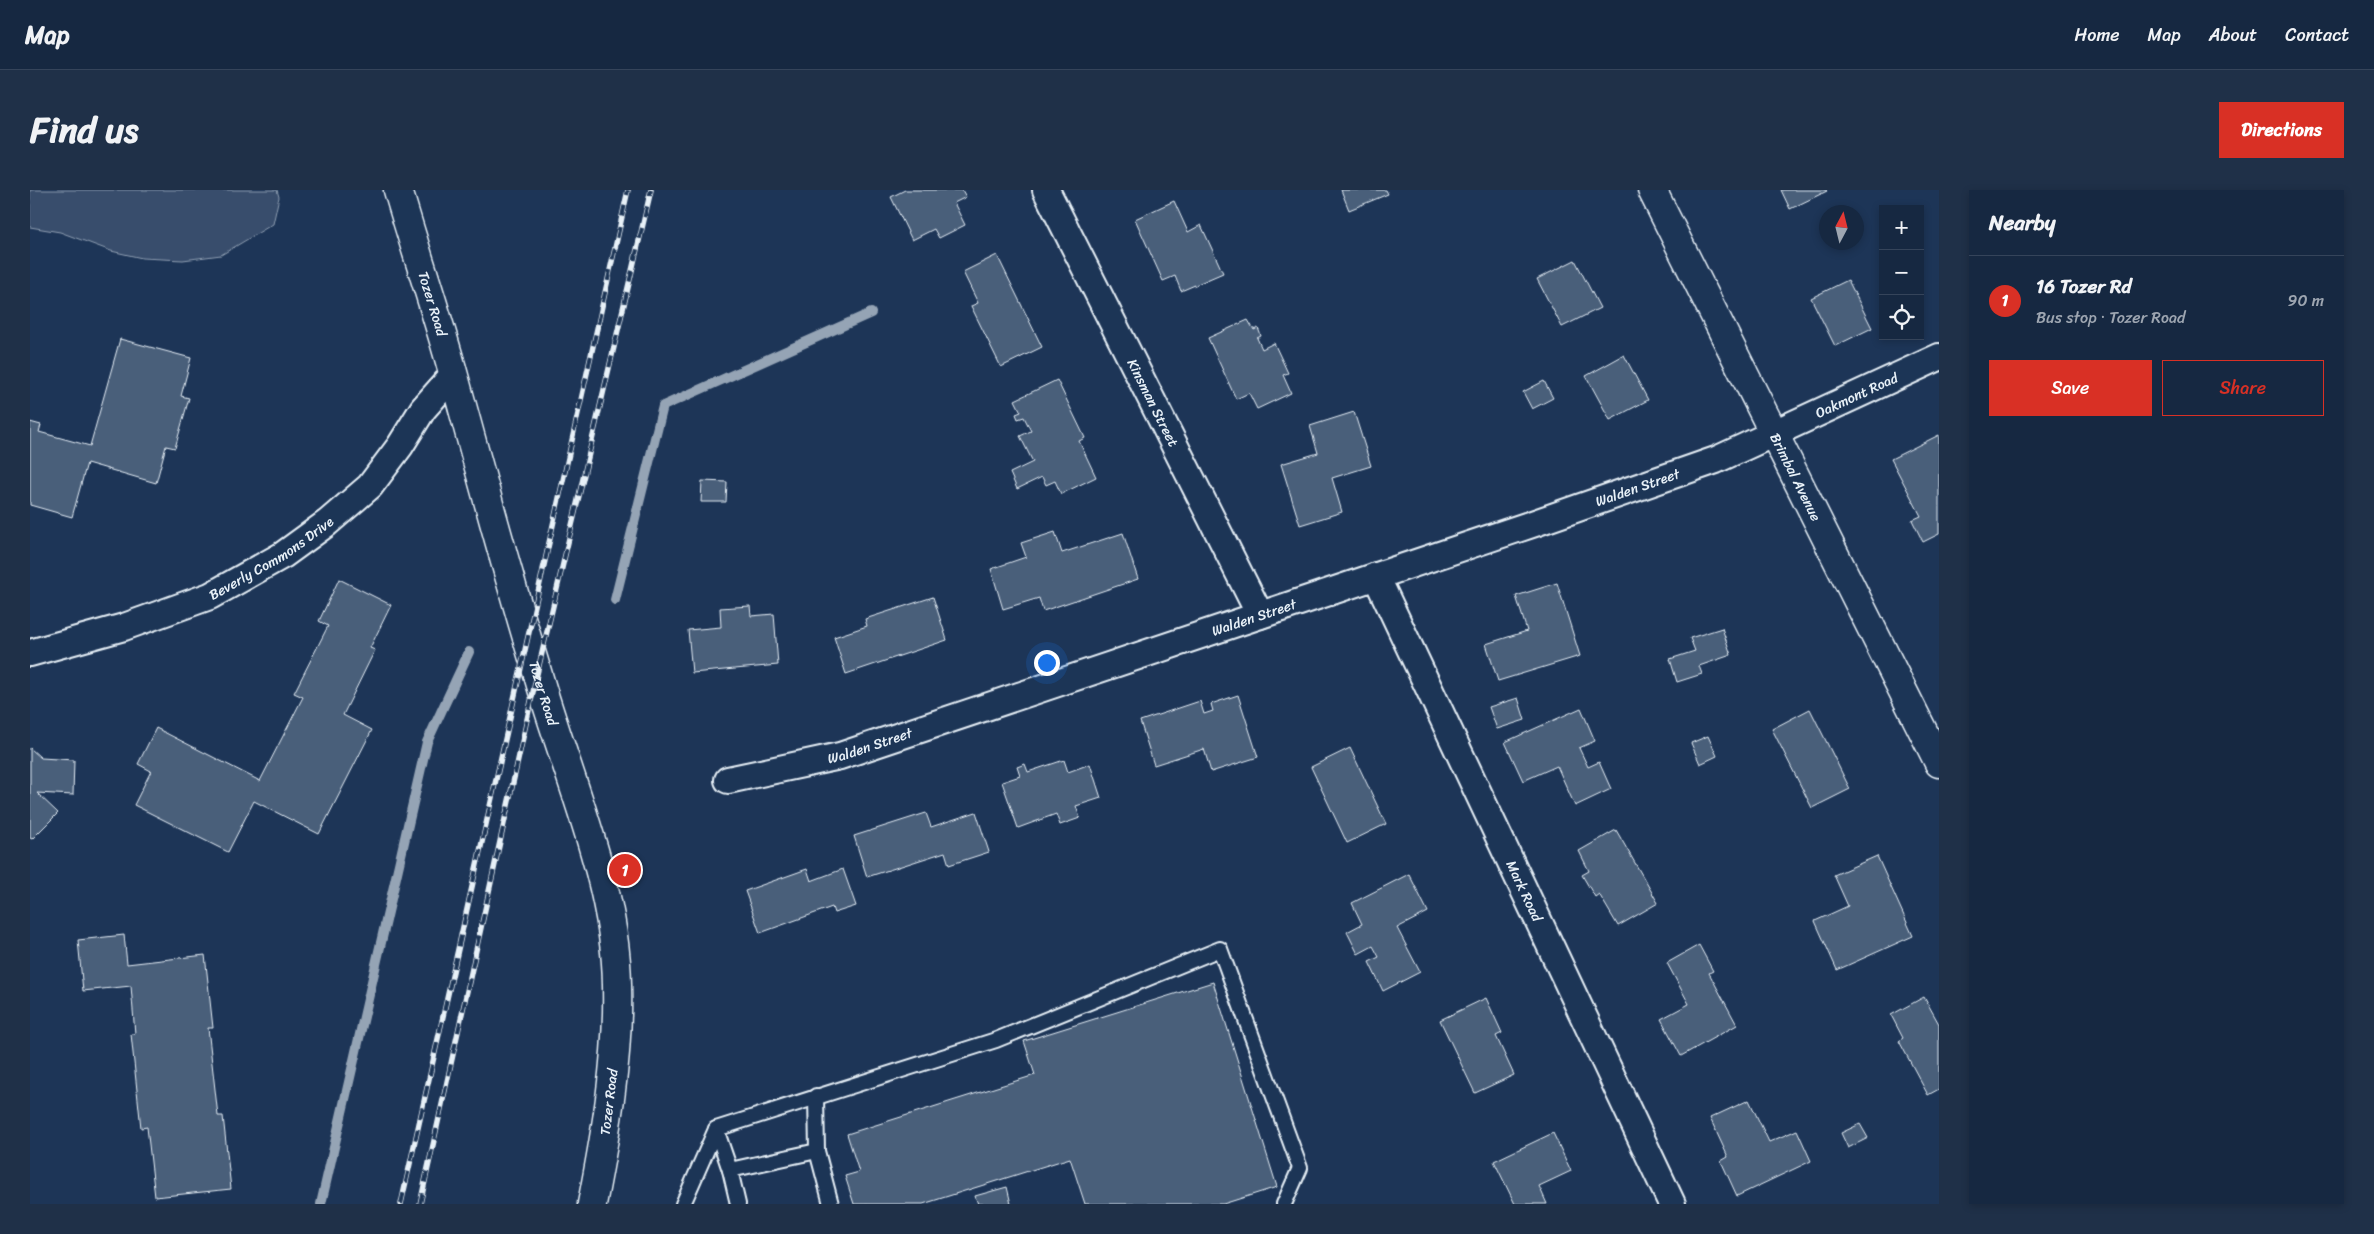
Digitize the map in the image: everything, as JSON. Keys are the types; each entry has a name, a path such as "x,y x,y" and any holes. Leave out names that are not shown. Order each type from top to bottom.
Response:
{"main road":[{"name":"Tozer Road","path":"398,190 453,374 488,506 537,674 608,902 618,984 614,1061 602,1155 592,1204"},
{"name":"Brimbal Avenue","path":"1652,190 1939,764"}],"street":[{"name":"Kinsman Street","path":"1046,190 1260,615"},
{"name":"Oakmont Road","path":"1774,433 1939,357"},
{"name":"Beverly Commons Drive","path":"30,653 124,627 210,596 283,555 327,523 370,486 400,446 424,409 453,374"},
{"name":"Walden Street","path":"728,780 840,756 1716,460 1774,433"},
{"name":"Mark Road","path":"1376,576 1672,1204"}],"lane":[{"path":"683,1204 716,1129 996,1040 1220,948 1300,1168 1284,1204"},
{"path":"816,1096 817,1151 831,1204"},
{"path":"716,1129 730,1170 738,1204"},
{"path":"730,1170 817,1151"}],"shaded area":[{"path":"30,190 277,190 279,197 273,224 221,255 183,260 142,258 111,251 60,232 30,227"}],"building":[{"path":"905,190 962,190 966,197 954,203 965,225 939,238 934,229 912,240 891,197"},
{"path":"1341,190 1386,190 1388,194 1349,210"},
{"path":"1781,190 1826,190 1827,191 1790,209"},
{"path":"1174,201 1188,232 1201,225 1223,273 1181,291 1175,276 1163,281 1135,219"},
{"path":"997,255 1042,347 1001,367 971,306 978,303 963,272"},
{"path":"1575,260 1600,308 1562,327 1537,279"},
{"path":"1848,280 1872,328 1835,346 1811,298"},
{"path":"1248,320 1254,330 1258,328 1261,336 1257,338 1262,349 1274,343 1288,373 1283,375 1291,393 1257,409 1249,393 1236,399 1208,338"},
{"path":"120,339 191,358 181,396 189,398 175,448 166,446 156,483 87,463 72,517 30,505 30,422 41,425 39,432 90,446"},
{"path":"1624,355 1648,400 1610,420 1586,376"},
{"path":"1057,380 1085,438 1079,441 1096,477 1061,494 1055,481 1046,485 1042,477 1017,489 1010,473 1033,462 1020,436 1031,431 1024,417 1018,419 1016,414 1021,412 1015,400"},
{"path":"1544,381 1553,398 1532,409 1523,392"},
{"path":"1354,412 1371,466 1332,478 1342,512 1300,525 1281,464 1318,453 1310,426"},
{"path":"1939,435 1939,534 1923,542 1912,520 1921,516 1891,459"},
{"path":"702,481 727,482 726,502 701,502"},
{"path":"1055,532 1062,553 1123,533 1138,579 1043,611 1039,598 1003,609 991,569 1026,557 1021,543"},
{"path":"339,579 391,605 370,648 375,650 343,715 372,730 319,834 254,801 228,852 134,805 151,771 138,764 156,728 260,781 303,697 294,693 328,626 319,621"},
{"path":"1557,583 1580,656 1498,681 1486,644 1527,631 1516,596"},
{"path":"933,597 947,640 846,674 834,637 867,626 865,619"},
{"path":"750,606 751,616 774,614 778,665 692,673 688,630 721,627 720,608"},
{"path":"1722,628 1731,655 1699,666 1702,674 1677,682 1670,659 1695,651 1690,638"},
{"path":"1238,695 1258,757 1211,772 1204,749 1154,765 1140,721 1200,701 1204,714 1213,711 1211,704"},
{"path":"1518,698 1525,720 1497,729 1489,707"},
{"path":"1581,708 1595,741 1579,748 1588,767 1599,762 1611,789 1575,806 1557,766 1523,781 1505,742"},
{"path":"1810,709 1850,789 1812,808 1772,729"},
{"path":"1708,736 1717,756 1700,764 1691,743"},
{"path":"30,748 41,758 74,760 73,795 37,793 58,813 32,839 30,838"},
{"path":"1350,748 1386,824 1347,843 1311,767"},
{"path":"1064,760 1068,772 1090,764 1101,798 1076,806 1080,818 1060,825 1056,814 1018,828 1002,782 1020,776 1017,767 1025,764 1028,772"},
{"path":"976,812 989,852 949,865 945,852 867,877 854,836 926,813 931,827"},
{"path":"1616,830 1658,903 1618,926 1599,894 1595,897 1582,875 1589,871 1579,851"},
{"path":"1877,856 1913,936 1837,970 1815,921 1848,906 1834,875"},
{"path":"807,869 811,881 843,869 856,906 834,913 832,907 760,933 745,891"},
{"path":"1409,874 1428,912 1397,928 1420,972 1383,991 1369,962 1379,957 1373,946 1358,954 1347,932 1362,924 1352,903"},
{"path":"124,935 127,964 205,955 213,1028 208,1028 218,1116 223,1116 231,1189 155,1197 147,1127 141,1128 131,1034 135,1034 131,986 83,991 78,940"},
{"path":"1699,945 1713,971 1709,973 1737,1025 1681,1056 1661,1019 1689,1004 1667,963"},
{"path":"1213,982 1277,1187 1223,1204 1085,1204 1070,1158 923,1204 854,1204 845,1176 859,1172 847,1134 1035,1075 1024,1041"},
{"path":"1924,997 1939,1024 1939,1089 1928,1095 1899,1041 1903,1038 1891,1015"},
{"path":"1486,998 1502,1033 1496,1036 1514,1075 1475,1093 1440,1020"},
{"path":"1749,1100 1769,1142 1797,1130 1811,1161 1737,1196 1721,1161 1728,1157 1710,1118"},
{"path":"1860,1124 1868,1138 1848,1148 1841,1133"},
{"path":"1553,1133 1571,1171 1539,1186 1547,1204 1515,1204 1494,1161"},
{"path":"1007,1187 1011,1204 978,1204 975,1196"}],"waterway":[{"path":"615,600 663,406 871,313"},
{"path":"321,1204 427,742 469,652"}],"railway":[{"path":"401,1204 628,190"},
{"path":"420,1204 537,674 651,190"}],"place":[{"name":"16 Tozer Rd","path":"625,870"}]}
